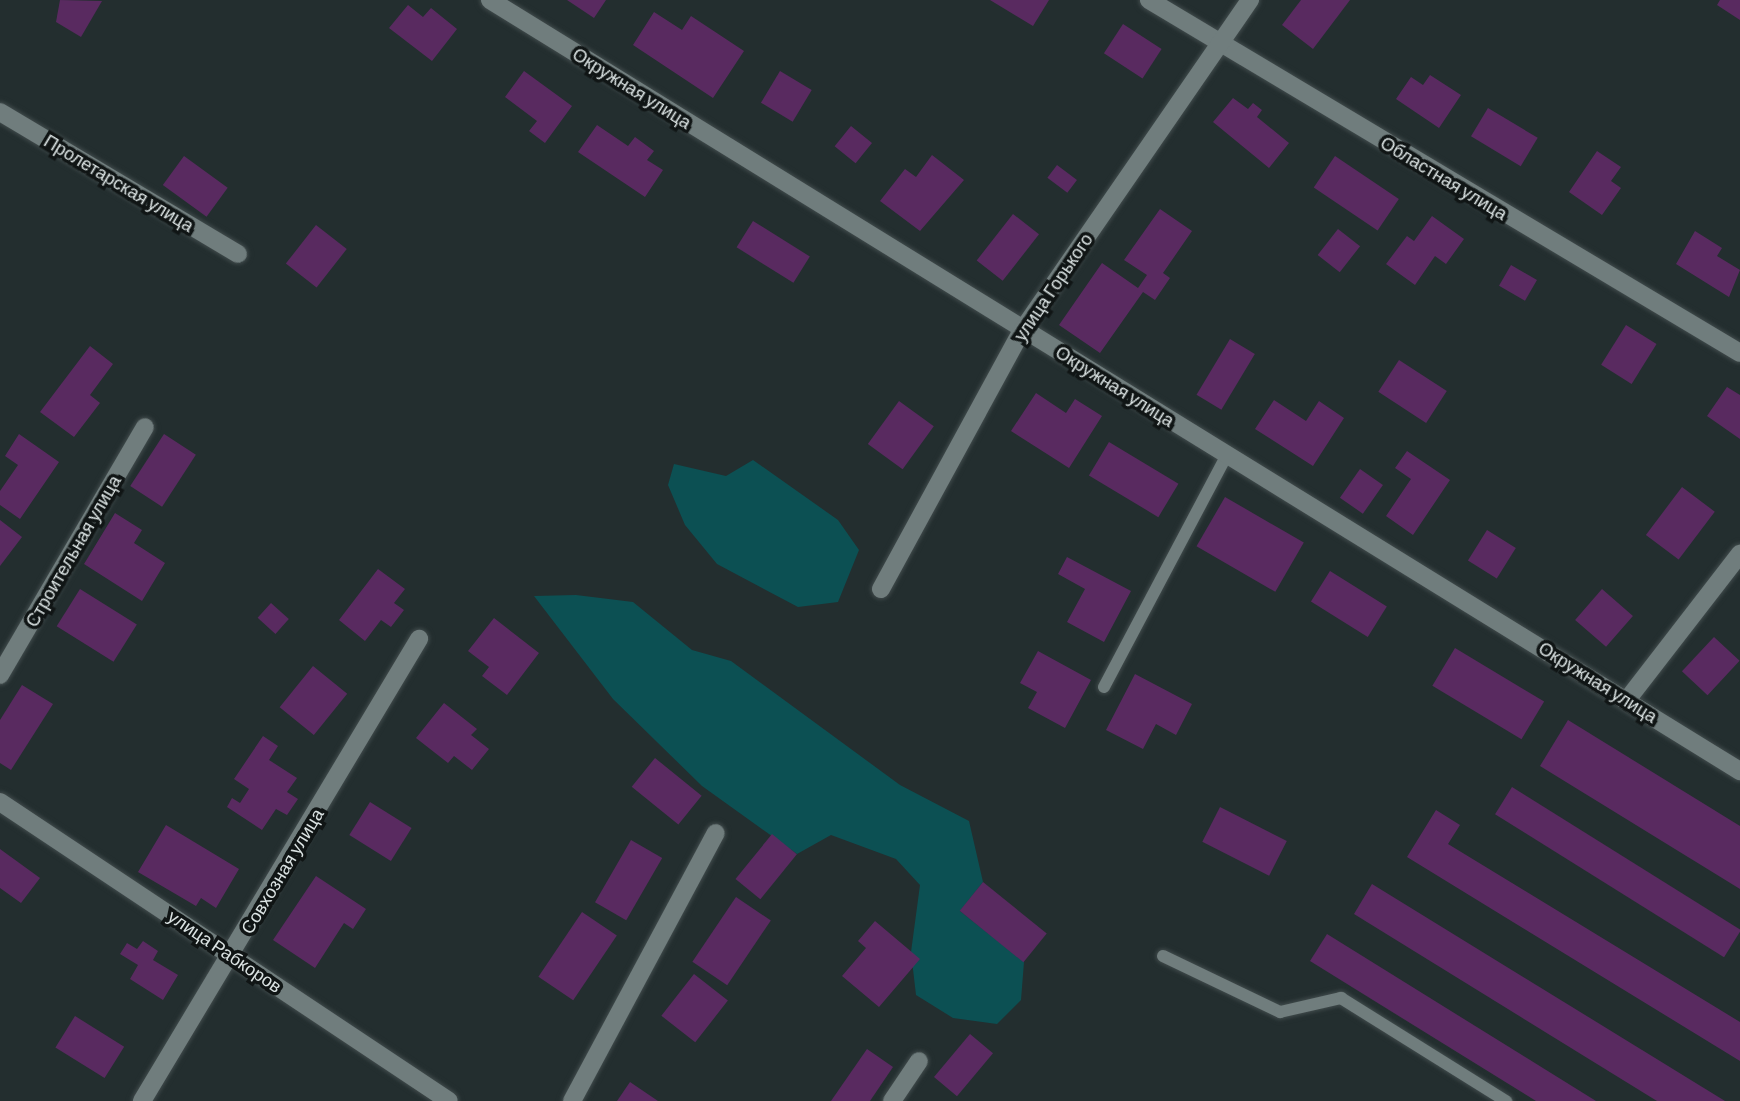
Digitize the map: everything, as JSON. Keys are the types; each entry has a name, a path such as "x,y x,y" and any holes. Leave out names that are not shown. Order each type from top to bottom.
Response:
{"street":[{"name":"Окружная улица","path":"490,0 1740,771"},
{"name":"Областная улица","path":"1149,0 1220,46 1740,353"},
{"name":"улица Горького","path":"881,589 1023,329 1250,0"},
{"name":"Пролетарская улица","path":"0,112 238,254"},
{"name":"Строительная улица","path":"0,674 145,427"},
{"path":"1627,700 1740,554"},
{"name":"Совхозная улица","path":"142,1101 232,955 419,639"},
{"name":"улица Рабкоров","path":"0,802 449,1101"},
{"path":"572,1101 716,833"},
{"path":"892,1101 919,1061"}],"lane":[{"path":"1104,687 1227,455"},
{"path":"1163,956 1280,1012 1340,998 1506,1101"}],"shaded area":[{"path":"753,460 838,520 859,550 838,602 798,607 717,564 685,525 668,485 674,464 726,476"},
{"path":"576,595 633,602 692,650 731,661 900,785 969,821 983,882 960,911 1024,962 1021,1000 997,1024 953,1018 916,995 911,952 920,885 896,859 831,835 797,854 702,786 613,699 534,596"}],"building":[{"path":"60,0 102,1 81,37 56,22"},
{"path":"567,0 606,0 594,18"},
{"path":"990,0 1049,0 1033,26"},
{"path":"1301,0 1350,0 1313,49 1282,25"},
{"path":"1720,0 1740,0 1740,20 1717,5"},
{"path":"408,5 423,17 431,8 457,29 432,61 389,28"},
{"path":"654,12 682,30 691,16 744,51 713,98 633,45"},
{"path":"1123,24 1162,49 1143,78 1104,53"},
{"path":"524,71 572,106 545,143 529,131 537,121 505,97"},
{"path":"780,71 812,90 793,122 761,103"},
{"path":"1430,75 1461,95 1439,128 1396,99 1411,77 1423,85"},
{"path":"1233,98 1248,109 1253,103 1262,110 1257,117 1289,143 1269,168 1213,122"},
{"path":"1488,108 1538,138 1521,166 1471,136"},
{"path":"597,125 628,146 635,137 654,151 647,160 663,170 645,197 578,152"},
{"path":"851,126 872,143 856,163 835,146"},
{"path":"1597,151 1621,167 1611,181 1621,188 1602,215 1569,192"},
{"path":"932,155 964,180 920,231 880,201 905,169 916,177"},
{"path":"184,156 228,188 207,217 163,185"},
{"path":"1335,156 1399,199 1378,231 1314,188"},
{"path":"1057,165 1077,180 1067,193 1047,178"},
{"path":"1160,209 1192,231 1163,273 1170,278 1155,300 1143,292 1100,353 1059,325 1102,263 1138,288 1147,275 1124,260"},
{"path":"1013,214 1039,234 1003,281 977,260"},
{"path":"1432,216 1464,239 1446,264 1435,256 1415,285 1386,264 1407,236 1414,241"},
{"path":"753,221 810,257 793,283 737,247"},
{"path":"316,225 347,249 317,288 286,264"},
{"path":"1338,229 1360,246 1340,272 1318,255"},
{"path":"1695,231 1722,248 1717,256 1740,270 1729,297 1676,264"},
{"path":"1511,265 1537,280 1525,301 1499,286"},
{"path":"1626,325 1657,344 1632,384 1601,365"},
{"path":"1230,339 1255,354 1221,410 1197,395"},
{"path":"90,346 113,364 90,395 100,403 74,437 40,412"},
{"path":"1399,360 1447,391 1426,423 1378,392"},
{"path":"1727,387 1740,395 1740,439 1707,416"},
{"path":"1036,393 1066,413 1075,399 1102,416 1069,468 1011,431"},
{"path":"1274,400 1306,421 1319,401 1344,418 1313,466 1255,429"},
{"path":"899,401 934,426 903,469 868,444"},
{"path":"19,434 59,462 20,519 0,505 0,491 18,465 5,456"},
{"path":"164,434 196,455 162,507 130,486"},
{"path":"1109,442 1178,484 1158,517 1089,475"},
{"path":"1407,451 1450,480 1413,535 1386,516 1411,479 1395,468"},
{"path":"1360,469 1383,485 1363,514 1340,498"},
{"path":"1682,487 1715,512 1679,560 1646,535"},
{"path":"1225,497 1304,542 1275,592 1196,546"},
{"path":"115,513 142,530 134,543 165,563 142,601 84,564"},
{"path":"0,520 22,537 0,566"},
{"path":"1487,530 1516,548 1497,579 1468,561"},
{"path":"1067,557 1131,591 1104,642 1067,622 1085,589 1058,574"},
{"path":"378,569 405,589 394,603 404,610 391,627 381,620 365,641 339,620"},
{"path":"1330,571 1387,607 1368,637 1311,602"},
{"path":"80,589 137,625 114,662 57,626"},
{"path":"1602,589 1633,616 1606,647 1575,620"},
{"path":"271,603 289,619 275,634 258,618"},
{"path":"494,618 539,653 507,695 482,676 489,667 468,651"},
{"path":"1714,637 1740,661 1708,695 1682,671"},
{"path":"1455,648 1544,702 1521,739 1432,686"},
{"path":"1038,651 1091,680 1065,728 1028,708 1037,692 1020,683"},
{"path":"313,666 347,694 314,735 280,707"},
{"path":"1135,674 1192,704 1176,735 1156,724 1143,749 1106,730"},
{"path":"22,685 53,704 11,770 0,763 0,720"},
{"path":"444,703 477,729 471,735 489,749 472,770 454,756 448,763 416,738"},
{"path":"1568,720 1740,826 1740,889 1540,766"},
{"path":"263,736 278,746 269,760 297,778 287,792 298,799 287,815 276,809 262,830 227,807 232,798 240,803 249,789 234,779"},
{"path":"655,758 702,796 678,825 632,787"},
{"path":"1512,787 1740,929 1724,957 1495,814"},
{"path":"370,802 412,828 391,861 349,835"},
{"path":"1220,807 1287,841 1269,876 1202,842"},
{"path":"1436,810 1460,825 1448,844 1740,1022 1740,1061 1407,857"},
{"path":"166,825 239,869 216,908 201,898 196,906 138,872"},
{"path":"772,834 797,854 760,899 735,879"},
{"path":"631,840 662,858 626,920 595,902"},
{"path":"0,849 40,878 21,903 0,888"},
{"path":"316,876 366,909 353,929 344,923 315,968 273,940"},
{"path":"983,882 1047,934 1023,962 960,911"},
{"path":"1372,884 1725,1101 1657,1101 1354,914"},
{"path":"736,897 771,920 727,985 692,962"},
{"path":"582,912 617,935 573,1000 538,977"},
{"path":"875,921 920,959 879,1007 842,976 866,948 858,941"},
{"path":"1327,934 1596,1101 1536,1101 1310,961"},
{"path":"143,941 158,951 153,960 178,975 163,1000 130,979 138,965 120,954 127,943 137,949"},
{"path":"694,974 728,1000 695,1042 661,1016"},
{"path":"75,1016 124,1047 105,1078 55,1047"},
{"path":"970,1034 993,1053 957,1096 934,1077"},
{"path":"867,1049 893,1067 870,1101 831,1101"},
{"path":"630,1082 658,1101 617,1101"}]}
